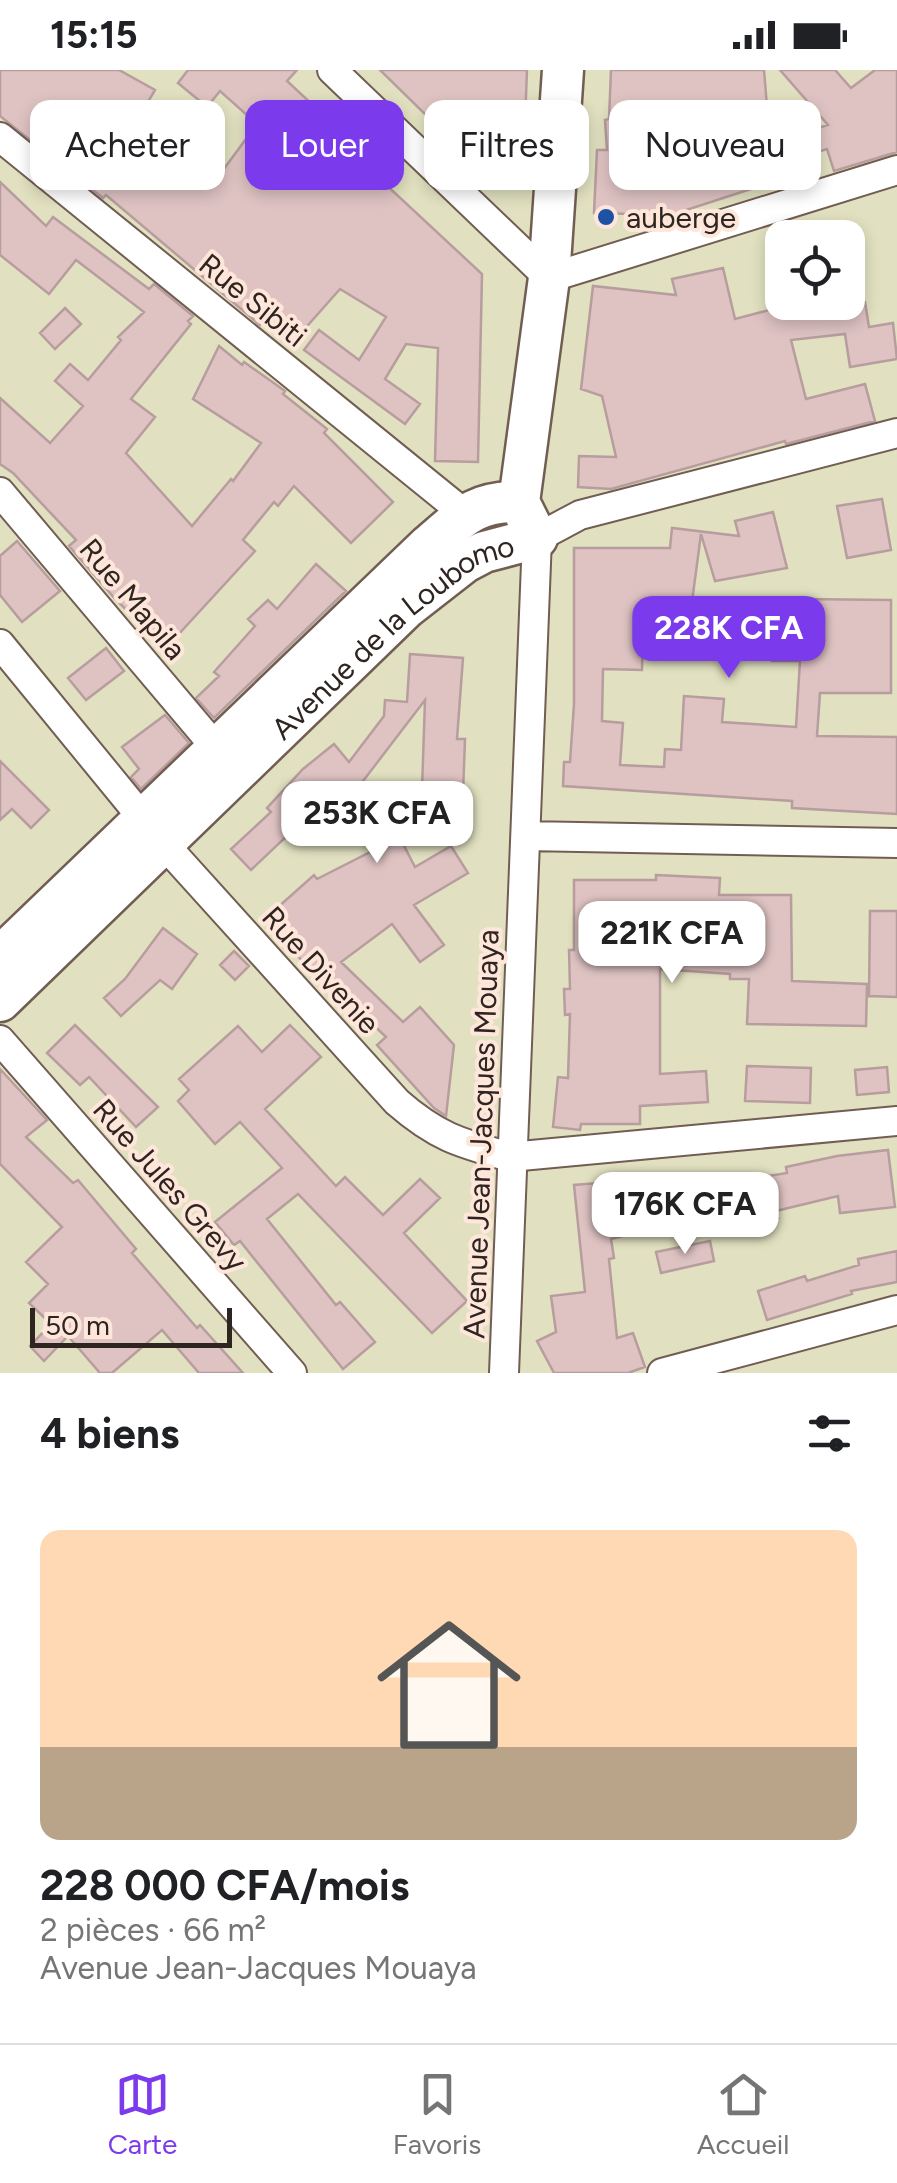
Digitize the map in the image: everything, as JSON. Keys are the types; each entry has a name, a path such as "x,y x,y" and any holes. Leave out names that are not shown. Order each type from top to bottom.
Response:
{"street":[{"path":"332,70 549,278"},
{"path":"563,70 549,278 520,502 537,538 580,514 897,433"},
{"name":"Rue Sibiti","path":"0,137 465,514"},
{"path":"549,278 897,170"},
{"name":"Rue Mapila","path":"0,492 217,749"},
{"name":"Avenue de la Loubomo","path":"0,1001 154,830 217,749 465,514 494,501 520,502"},
{"path":"520,502 580,514"},
{"name":"Avenue de la Loubomo","path":"0,957 154,830 406,608 465,562 484,552 537,538"},
{"name":"Avenue Jean-Jacques Mouaya","path":"504,1373 537,538"},
{"name":"Rue Divenie","path":"0,644 154,830 397,1102 424,1126 449,1140 510,1157"},
{"path":"526,836 897,844"},
{"name":"Rue Jules Grevy","path":"0,1040 292,1373"},
{"path":"510,1157 897,1121"},
{"path":"662,1373 897,1310"}],"green space":[{"path":"0,70 897,70 897,1373 0,1373"}],"building":[{"path":"0,70 119,70 155,90 149,100 30,100 30,140 0,116"},
{"path":"188,70 297,70 287,81 307,100 245,100 245,113 220,91 213,100 199,100 178,83"},
{"path":"380,70 527,70 526,100 424,100 424,113"},
{"path":"611,70 764,70 766,100 610,100"},
{"path":"780,70 835,70 851,88 875,70 897,70 897,152 834,171 827,149 821,151 821,127 828,125 821,117 821,100 806,100"},
{"path":"609,119 609,190 748,190 671,215 594,213 597,150 607,150 605,120"},
{"path":"245,140 245,190 392,190 482,274 478,462 435,461 438,348 406,344 385,379 420,404 405,424 304,350 319,330 359,360 386,317 340,289 301,333 274,310 260,325 106,195 103,198 93,190 225,190 225,167"},
{"path":"0,182 46,226 53,217 149,289 154,284 193,316 188,321 191,324 131,399 155,417 126,453 192,526 261,443 193,399 219,346 285,391 283,394 327,429 324,433 393,502 351,543 294,486 278,506 274,502 243,540 255,551 166,648 116,600 69,546 76,540 0,464 0,398 50,443 83,406 55,381 70,364 88,380 121,340 118,337 144,312 76,260 49,294 0,255"},
{"path":"723,268 735,319 765,311 765,320 865,320 865,302 869,327 893,323 897,359 850,367 845,334 791,340 806,399 865,384 875,421 786,444 785,441 611,489 578,487 579,456 616,457 602,396 581,389 593,286 676,295 672,279"},
{"path":"65,308 81,324 55,349 40,333"},
{"path":"882,499 891,550 847,558 837,506"},
{"path":"773,512 787,568 715,581 701,534 686,647 643,641 642,670 603,669 602,721 623,723 620,765 664,767 665,749 681,750 684,696 724,699 722,722 796,727 800,661 772,661 772,631 809,632 801,599 891,600 891,693 820,693 817,736 897,737 897,814 792,808 792,801 563,786 564,762 570,762 574,704 574,548 670,548 672,528 739,536 735,521"},
{"path":"17,541 60,591 22,622 0,595 0,556"},
{"path":"316,564 346,591 214,718 196,698 219,676 214,672 255,626 248,619 268,600 277,609"},
{"path":"106,648 124,671 86,700 68,678"},
{"path":"410,654 463,658 457,739 465,739 462,821 406,816 409,788 422,789 425,700 360,785 398,834 415,867 451,846 468,873 414,905 444,945 420,962 392,924 341,962 403,1022 420,1007 454,1045 446,1116 434,1108 377,1045 386,1037 322,976 317,980 267,917 314,875 317,879 372,851 333,802 298,838 291,832 251,870 231,849 271,812 267,808 303,769 334,744 349,762 384,716 385,700 407,702"},
{"path":"165,715 189,743 141,789 131,777 139,769 122,747"},
{"path":"0,761 49,810 31,828 12,809 0,820"},
{"path":"656,875 720,878 719,895 791,895 792,981 867,984 866,1026 747,1024 749,979 660,969 660,1074 706,1071 708,1102 640,1106 640,1124 581,1124 580,1130 553,1127 558,1077 568,1078 570,1014 565,1015 564,989 570,989 569,950 574,950 574,880 656,880"},
{"path":"870,911 897,911 897,997 869,996"},
{"path":"163,928 197,954 172,989 160,980 121,1016 104,998 125,979"},
{"path":"234,951 249,966 235,980 220,965"},
{"path":"75,1025 158,1107 136,1127 89,1077 80,1085 47,1053"},
{"path":"290,1025 321,1057 265,1109 336,1186 345,1177 383,1215 420,1179 440,1198 404,1233 467,1301 432,1333 298,1194 267,1219 336,1305 340,1302 375,1342 343,1369 240,1241 234,1245 215,1222 282,1168 240,1122 215,1144 178,1101 189,1090 179,1079 238,1026 262,1052"},
{"path":"747,1066 811,1068 810,1103 745,1101"},
{"path":"887,1067 889,1092 857,1095 855,1070"},
{"path":"0,1069 47,1120 26,1137 73,1183 78,1180 136,1249 132,1253 197,1328 200,1325 243,1373 199,1373 162,1330 112,1373 100,1373 68,1336 44,1361 30,1346 51,1324 29,1303 48,1284 26,1262 62,1227 0,1164"},
{"path":"888,1150 895,1207 840,1213 838,1196 776,1211 778,1218 742,1224 743,1180 787,1173 786,1167 837,1156"},
{"path":"598,1183 600,1198 648,1185 659,1226 611,1239 614,1258 609,1259 617,1338 633,1333 645,1367 628,1373 554,1373 537,1341 556,1332 551,1296 585,1292 574,1185"},
{"path":"710,1241 714,1261 661,1273 656,1252"},
{"path":"897,1251 897,1282 851,1291 852,1294 767,1320 758,1291 805,1276 807,1281 859,1265 858,1259"}],"place":[{"name":"auberge","path":"606,217"}]}
